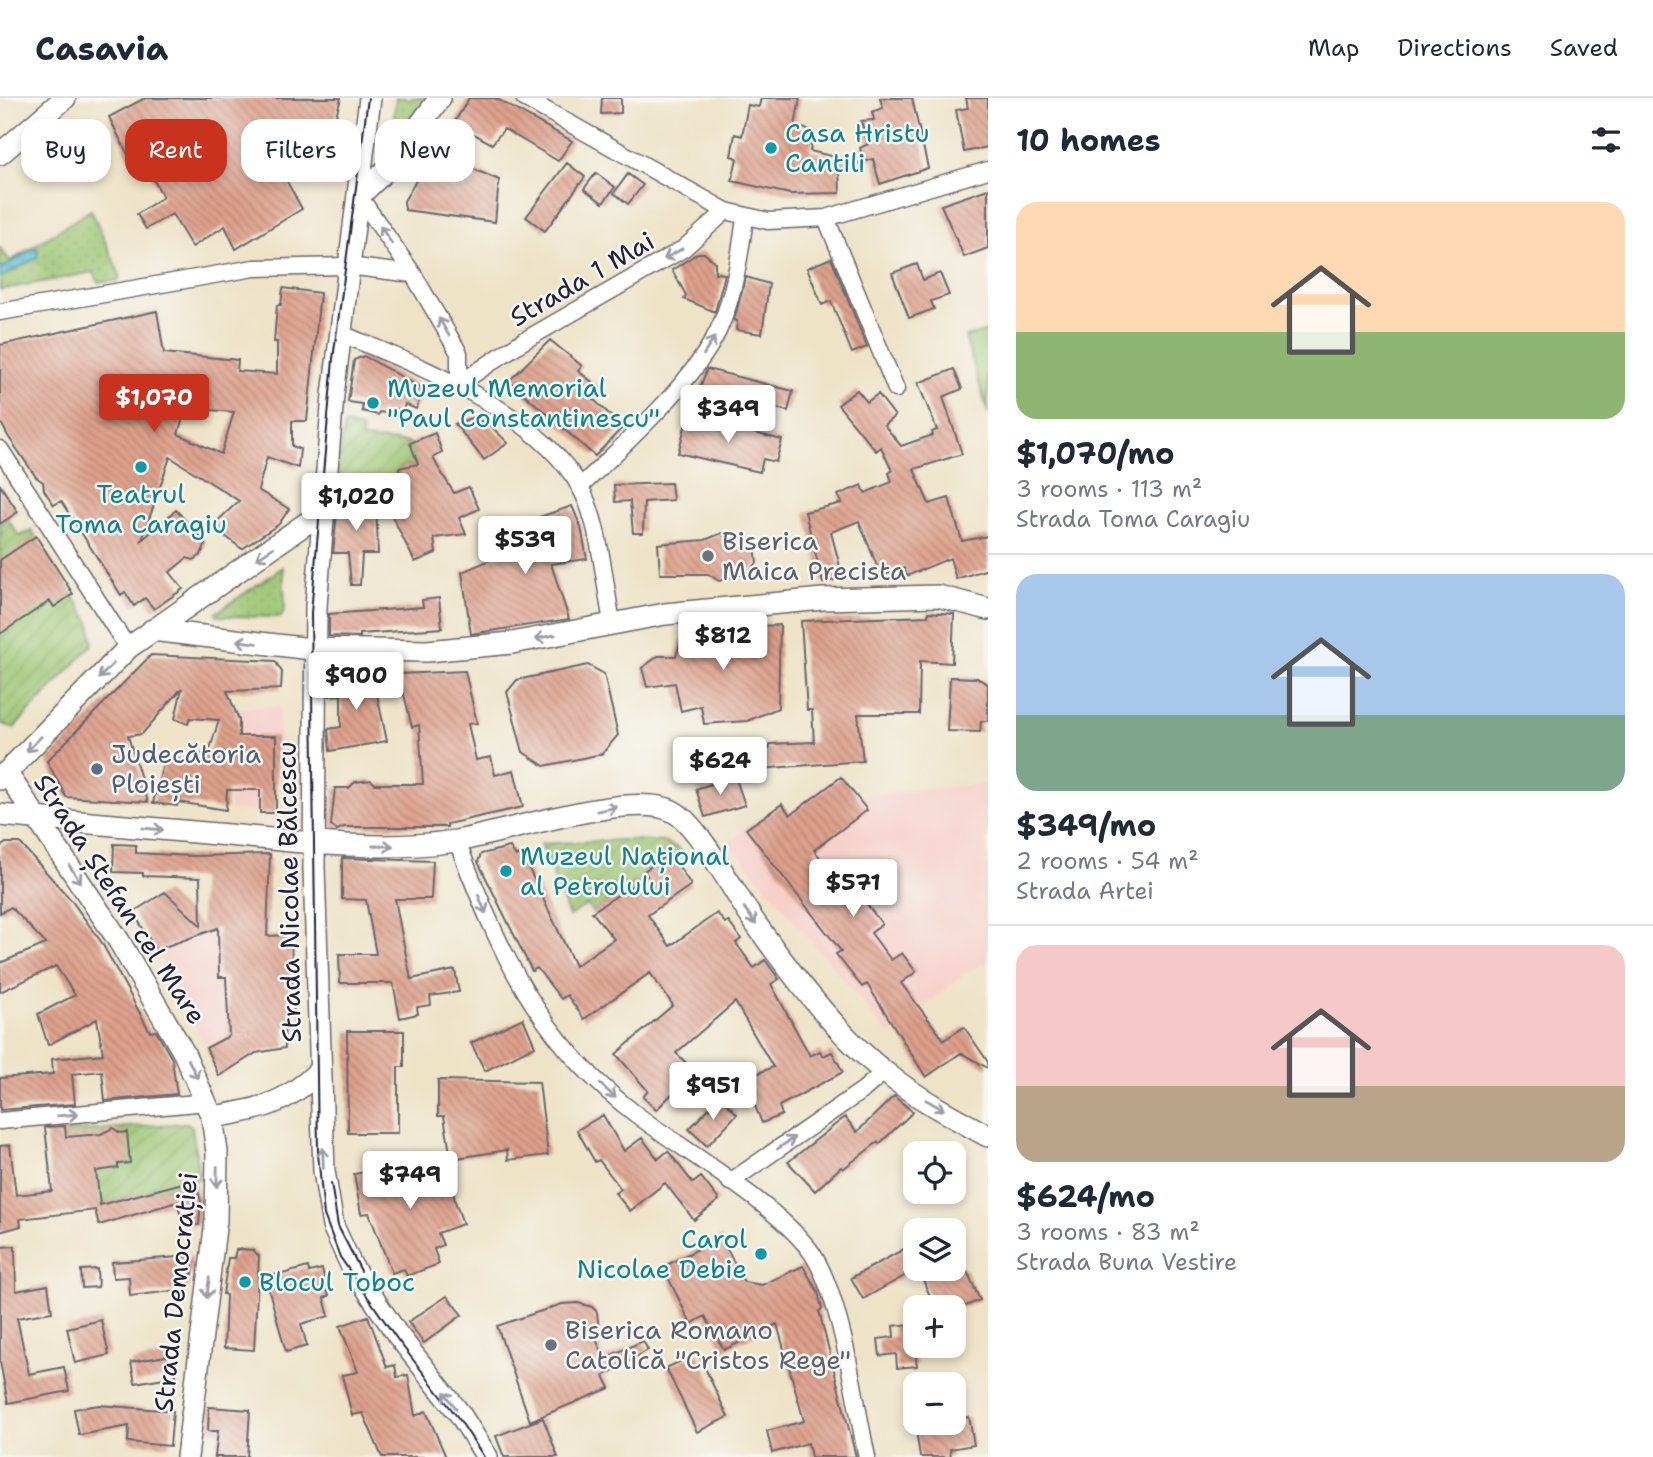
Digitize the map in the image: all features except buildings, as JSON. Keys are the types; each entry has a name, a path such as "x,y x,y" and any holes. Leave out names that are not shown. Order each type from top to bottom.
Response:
{"main road":[{"path":"0,154 65,98"},
{"name":"Strada Nicolae Bălcescu","path":"370,98 340,332 321,513 315,650 315,844 319,1071 324,1171 333,1226 351,1265 460,1414 487,1457"},
{"path":"359,197 386,170 440,98"},
{"path":"3,776 128,648 321,513"},
{"path":"152,630 315,650 470,649 612,622 738,606 910,594 954,598 988,609"},
{"name":"Strada Ștefan cel Mare","path":"3,776 36,818 119,941 184,1053 212,1118"},
{"path":"0,815 315,844 416,845 457,841 613,808 663,806 678,813 695,834 748,915 801,985 884,1072 917,1095 988,1136"},
{"path":"212,1118 283,1100 302,1089 319,1071"},
{"name":"Strada Democrației","path":"187,1457 216,1220 212,1118"}],"street":[{"path":"524,98 726,211 745,218 768,221 827,218 988,170"},
{"path":"359,197 413,274 459,353 459,384"},
{"name":"Strada 1 Mai","path":"459,384 520,343 682,249 726,211"},
{"path":"580,486 641,428 705,353 718,330 727,303 745,218"},
{"path":"827,218 896,389"},
{"path":"0,312 254,268 349,266 413,274"},
{"path":"340,332 459,384 529,432 562,464 580,486 591,520 612,622"},
{"path":"0,449 128,648"},
{"path":"457,841 504,956 530,1002 553,1034 607,1091 789,1228 809,1249 833,1299 867,1457"},
{"path":"730,1182 863,1090 884,1072"},
{"path":"0,1121 212,1118"}],"shaded area":[{"path":"280,706 276,813 229,810 231,774 240,722 239,708"},
{"path":"840,774 859,796 988,783 988,966 982,964 963,975 889,1035 729,842 781,803 790,811"},
{"path":"267,931 268,936 291,935 294,1031 230,1034 205,1046 156,950 203,933"}],"green space":[{"path":"396,98 429,98 414,119 394,119"},
{"path":"91,210 120,275 118,281 98,282 94,272 0,290 0,248 10,261"},
{"path":"988,331 988,413 965,337"},
{"path":"345,424 361,428 362,439 410,443 418,464 399,468 399,481 335,479"},
{"path":"8,519 19,536 32,531 90,622 93,644 14,728 0,723 0,524"},
{"path":"283,567 285,608 281,617 217,616 216,613"},
{"path":"620,840 662,842 683,853 674,859 669,854 644,871 647,876 592,912 587,905 569,916 541,844"},
{"path":"185,1123 192,1126 199,1179 72,1213 66,1132"}],"water":[{"path":"37,247 38,257 0,278 0,265 2,268"}],"tram line":[{"path":"368,98 333,359 311,613 318,1154 324,1215 340,1257 484,1457"},
{"path":"331,1183 338,1226 361,1271"}],"place":[{"name":"Casa Hristu Cantili","path":"771,148"},
{"name":"Muzeul Memorial \"Paul Constantinescu\"","path":"373,403"},
{"name":"Teatrul Toma Caragiu","path":"141,467"},
{"name":"Biserica Maica Precista","path":"708,556"},
{"name":"Judecătoria Ploiești","path":"97,769"},
{"name":"Muzeul Național al Petrolului","path":"506,871"},
{"name":"Carol Nicolae Debie","path":"761,1254"},
{"name":"Blocul Toboc","path":"245,1282"},
{"name":"Biserica Romano Catolică \"Cristos Rege\"","path":"551,1345"}]}
